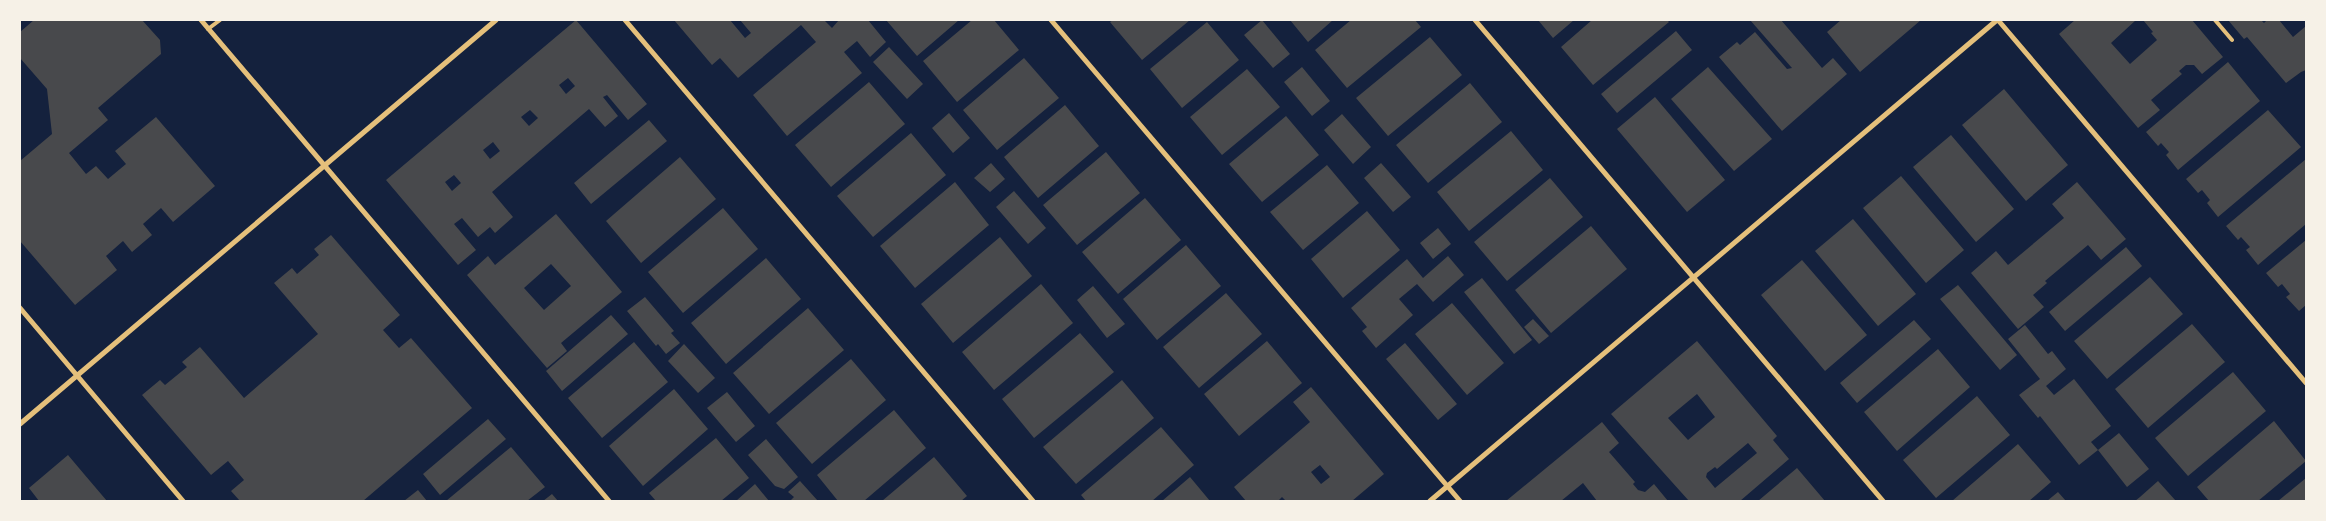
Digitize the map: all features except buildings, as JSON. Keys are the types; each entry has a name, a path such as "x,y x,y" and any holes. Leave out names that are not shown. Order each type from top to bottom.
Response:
{"street":[{"path":"201,20 609,501"},
{"path":"20,424 496,20"},
{"path":"625,20 1033,501"},
{"path":"1051,20 1460,501"},
{"path":"1475,20 1883,501"},
{"path":"1430,501 1998,20 2306,383"},
{"path":"20,308 183,501"}],"lane":[{"path":"208,29 220,20"},
{"path":"2215,20 2232,40"}]}
